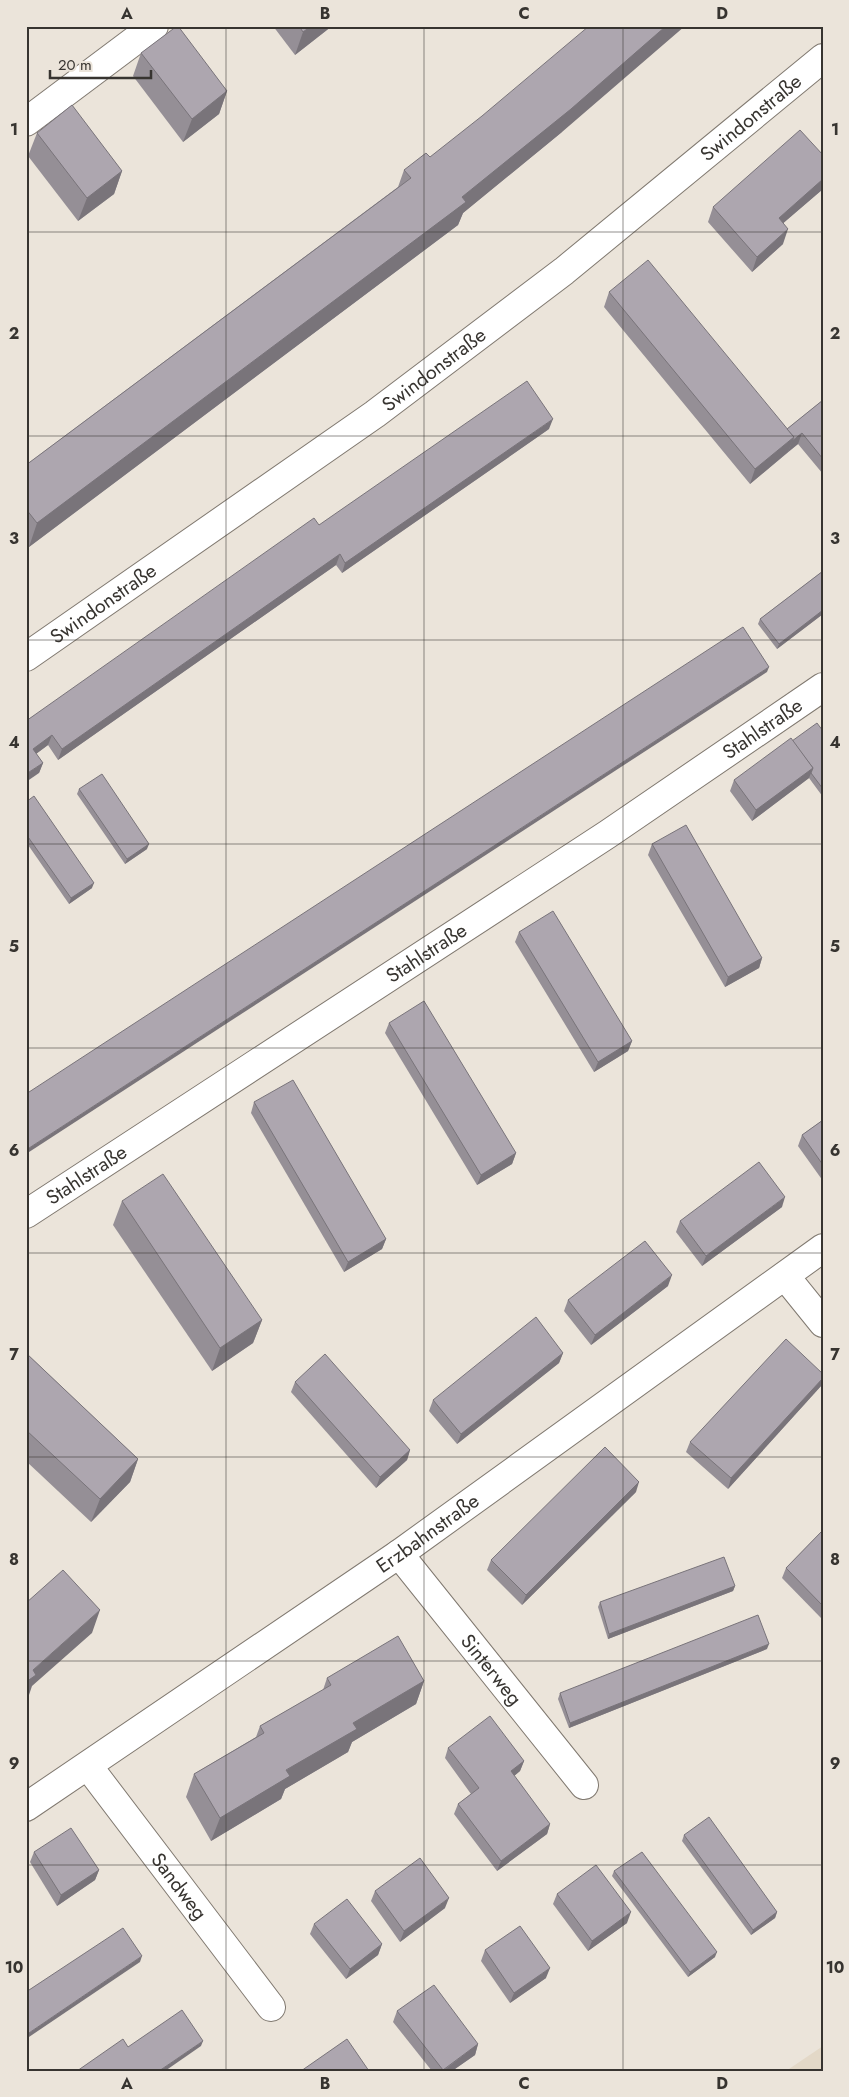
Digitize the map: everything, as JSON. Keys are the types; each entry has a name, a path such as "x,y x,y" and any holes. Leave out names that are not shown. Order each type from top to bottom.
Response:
{"street":[{"path":"26,122 154,26"},
{"name":"Swindonstraße","path":"26,657 383,408 564,271 823,58"},
{"name":"Stahlstraße","path":"26,1214 608,834 823,686"},
{"name":"Erzbahnstraße","path":"26,1807 398,1554 823,1248"},
{"path":"785,1276 823,1323"},
{"name":"Sinterweg","path":"398,1554 584,1785"},
{"name":"Sandweg","path":"88,1766 271,2007"}],"shaded area":[{"path":"823,2046 823,2071 786,2071"}],"building":[{"path":"177,26 227,91 192,119 141,53"},
{"path":"299,26 311,26 303,32"},
{"path":"589,26 666,26 571,109 462,197 466,202 37,523 26,509 26,465 411,178 404,170 426,153 430,157"},
{"path":"72,105 122,171 87,198 37,133"},
{"path":"800,130 823,155 823,179 779,218 788,229 757,257 713,207"},
{"path":"648,260 794,437 755,469 609,292"},
{"path":"527,381 553,419 345,563 340,554 62,749 52,735 33,749 43,763 26,774 26,721 314,518 319,525"},
{"path":"823,400 823,459 802,433 792,441 794,437 787,429"},
{"path":"823,571 823,610 779,644 760,619"},
{"path":"743,627 769,667 26,1150 26,1094"},
{"path":"817,723 823,731 823,789 811,773 813,768 792,741"},
{"path":"791,738 813,768 756,810 734,780"},
{"path":"102,774 149,844 127,859 79,789"},
{"path":"34,796 94,883 71,898 26,834 26,802"},
{"path":"686,825 762,958 728,977 652,844"},
{"path":"553,911 632,1041 598,1062 519,932"},
{"path":"424,1001 516,1153 481,1175 389,1023"},
{"path":"293,1080 386,1239 348,1262 254,1102"},
{"path":"823,1120 823,1165 802,1135"},
{"path":"759,1162 785,1197 706,1256 680,1221"},
{"path":"163,1174 262,1320 220,1348 122,1201"},
{"path":"645,1241 672,1275 595,1335 568,1300"},
{"path":"536,1317 563,1353 461,1434 433,1400"},
{"path":"786,1339 823,1374 823,1378 731,1478 690,1442"},
{"path":"26,1353 138,1459 100,1499 26,1430"},
{"path":"325,1354 410,1450 380,1477 295,1382"},
{"path":"605,1447 639,1482 526,1595 491,1560"},
{"path":"823,1530 823,1606 786,1568"},
{"path":"724,1557 735,1586 609,1634 600,1602"},
{"path":"63,1570 100,1610 33,1670 36,1675 26,1682 26,1603"},
{"path":"758,1615 769,1644 570,1723 560,1693"},
{"path":"398,1636 424,1681 353,1723 357,1729 286,1770 290,1776 220,1818 194,1774 264,1733 260,1726 331,1685 327,1678"},
{"path":"490,1716 524,1761 511,1771 550,1824 501,1861 458,1804 479,1788 448,1748"},
{"path":"709,1817 777,1912 753,1930 684,1835"},
{"path":"71,1828 99,1870 61,1895 34,1852"},
{"path":"642,1852 717,1952 690,1972 614,1871"},
{"path":"420,1858 449,1898 404,1931 375,1891"},
{"path":"596,1865 631,1912 592,1941 557,1894"},
{"path":"347,1899 382,1944 350,1969 314,1924"},
{"path":"520,1926 550,1968 514,1993 485,1950"},
{"path":"123,1928 142,1956 26,2035 26,1992"},
{"path":"434,1985 478,2044 443,2070 397,2011"},
{"path":"182,2010 203,2041 159,2071 77,2071 123,2039 128,2047"},
{"path":"347,2039 369,2071 301,2071"}]}
